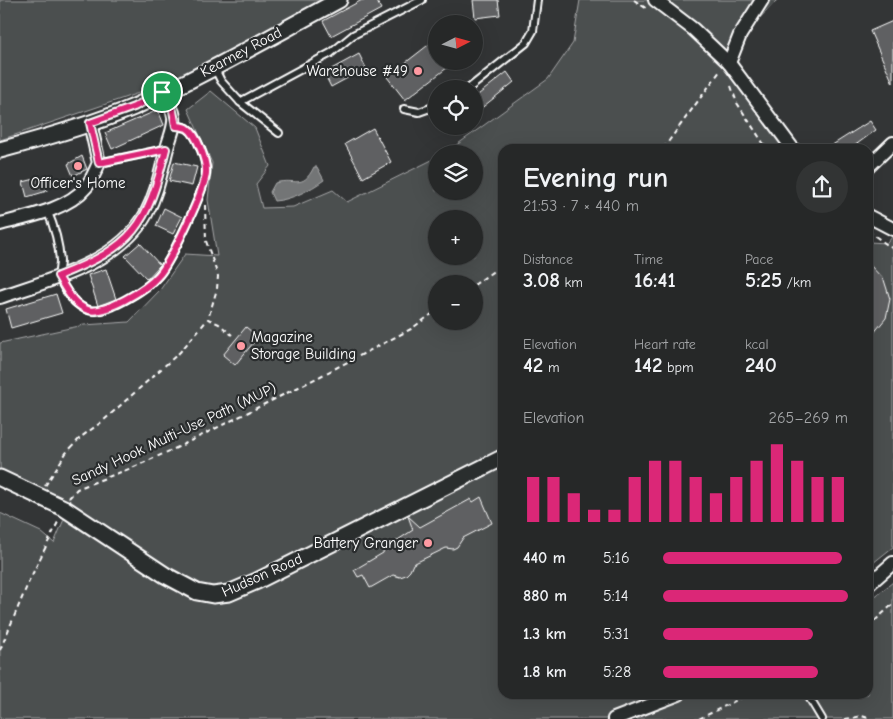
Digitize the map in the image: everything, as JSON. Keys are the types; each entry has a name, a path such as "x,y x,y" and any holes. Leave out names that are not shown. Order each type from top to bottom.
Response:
{"street":[{"name":"Kearney Road","path":"0,150 90,123 134,107 214,67 339,0"},
{"path":"729,63 740,36 762,0"},
{"path":"652,6 699,34 729,63 789,144"},
{"path":"0,297 90,264 117,248 133,232 146,213 157,190 166,149 176,126 172,106 162,92"},
{"path":"0,224 47,210 77,196 90,182 99,163 90,123"},
{"path":"873,161 893,143"},
{"path":"873,219 893,229"},
{"name":"Hudson Road","path":"0,478 64,508 165,575 197,592 213,595 229,593 257,580 498,460"},
{"path":"873,581 893,563"},
{"path":"614,719 665,699"}],"lane":[{"path":"240,102 331,53 354,35 422,0"},
{"path":"479,80 526,43 533,31 537,0"},
{"path":"214,67 221,81 240,102 279,133"},
{"path":"404,108 419,112 428,109"},
{"path":"47,210 56,230 60,262 58,276 75,301 82,307 94,311 108,309 150,284 163,270 204,185 206,172 202,151 191,132 186,128 176,126"},
{"path":"99,163 166,149"},
{"path":"810,699 822,719"}],"path":[{"path":"634,0 652,6"},
{"path":"667,144 720,71 714,65"},
{"path":"726,79 741,111 764,144"},
{"path":"39,495 71,447 180,352 208,319 218,289 218,276 206,241 204,185"},
{"path":"873,235 893,249"},
{"path":"483,279 498,268"},
{"name":"Sandy Hook Multi-Use Path (MUP)","path":"0,650 30,578 69,497 77,489 174,449 388,341 411,329 428,317"},
{"path":"208,319 219,324 232,335"},
{"path":"873,622 893,604"},
{"path":"699,719 739,699"},
{"path":"845,719 862,716 872,719"}],"shaded area":[{"path":"0,0 329,0 168,83 0,140"},
{"path":"580,0 777,0 727,52 791,144 498,144 498,699 873,699 873,598 893,582 893,719 0,719 0,513 41,532 54,543 70,505 0,471 0,343 84,325 129,322 160,290 185,254 217,256 208,200 212,163 188,109 211,91 255,128 270,166 256,184 262,208 293,207 333,190 347,202 428,162 428,200 483,200 483,145 456,145 470,135 483,135 483,126 548,79 573,43"},
{"path":"314,167 317,167 324,180 300,194 274,201 270,192 275,183 302,181 306,179"},
{"path":"893,236 893,547 873,563 873,319 888,299 873,276 873,242 887,243"}],"building":[{"path":"362,0 376,0 381,9 331,36 323,21"},
{"path":"473,0 498,0 500,15 483,17 483,15 475,15"},
{"path":"893,21 893,83 870,31"},
{"name":"Warehouse #49","path":"428,45 428,70 444,70 431,80 428,80 428,82 405,100 387,77"},
{"path":"359,54 366,68 331,87 324,73"},
{"path":"507,72 514,82 483,107 483,91"},
{"path":"158,110 164,125 112,149 105,133"},
{"path":"870,121 876,130 857,144 834,144"},
{"path":"373,128 391,162 363,178 345,144"},
{"name":"Officer's Home","path":"82,156 87,169 73,176 68,164"},
{"path":"174,162 197,167 192,186 169,181"},
{"path":"43,177 47,191 27,197 23,182"},
{"path":"164,208 182,217 173,234 156,226"},
{"path":"140,243 160,265 147,279 125,256"},
{"path":"873,268 884,280 890,299 886,318 873,334"},
{"path":"106,269 116,299 98,306 88,275"},
{"path":"56,294 62,313 11,328 6,309"},
{"name":"Magazine Storage Building","path":"246,327 258,337 235,365 223,355"},
{"name":"Battery Granger","path":"481,497 492,523 463,538 457,547 453,549 446,548 413,564 406,575 400,577 393,575 370,588 363,575 358,577 354,570 383,553 384,549 413,530 408,516 420,527 471,499 473,502"}],"place":[{"name":"Warehouse #49","path":"418,71"},
{"name":"Officer's Home","path":"78,166"},
{"name":"Magazine Storage Building","path":"241,346"},
{"name":"Battery Granger","path":"428,543"}],"route":[{"path":"162,92 172,106 176,126 186,128 191,132 202,151 206,172 204,185 187,223 163,270 158,276 150,284 108,309 88,310 69,295 58,276 90,264 117,248 133,232 146,213 157,190 166,149 99,163 90,123 134,107 162,92"}]}
